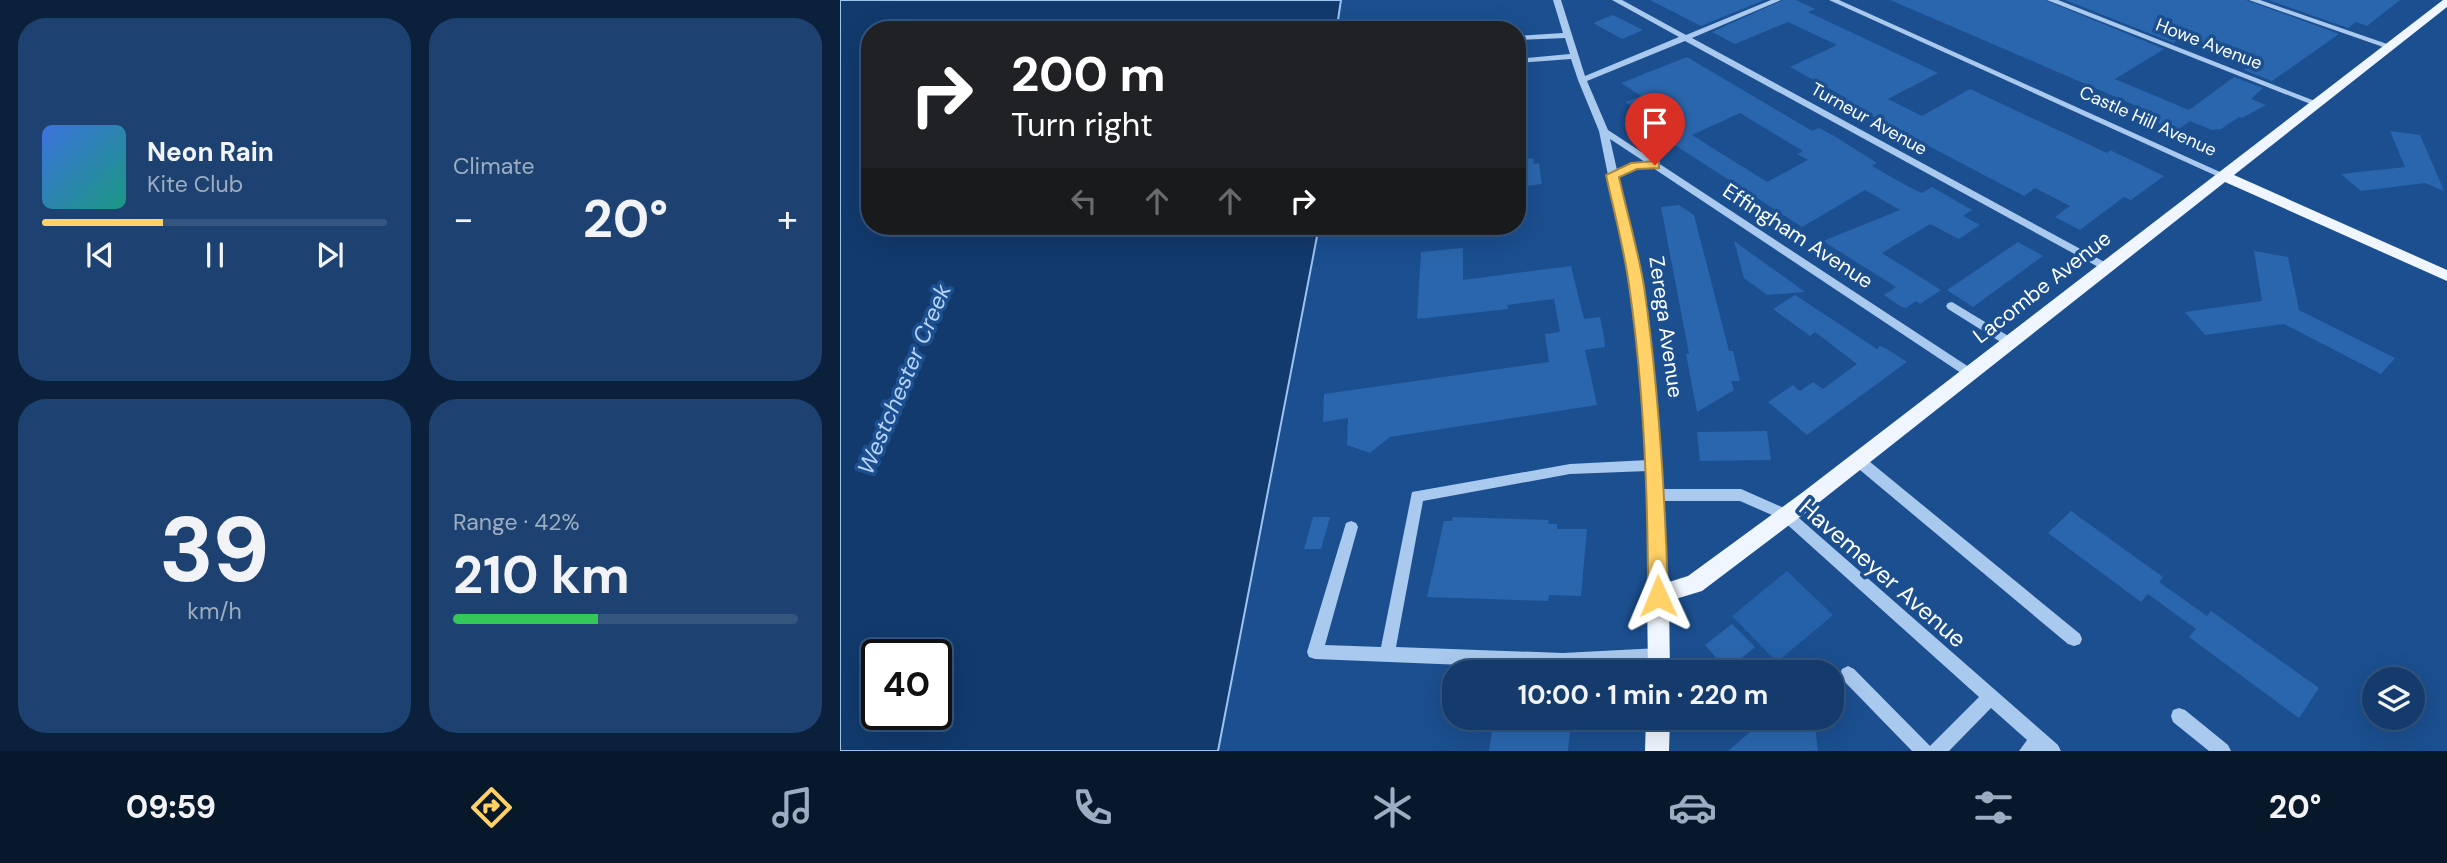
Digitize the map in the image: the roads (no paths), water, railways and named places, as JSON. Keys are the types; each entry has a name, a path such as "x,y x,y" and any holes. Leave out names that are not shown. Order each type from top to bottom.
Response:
{"main road":[{"name":"Lacombe Avenue","path":"1658,596 1694,584 1859,461 2447,2"},
{"name":"Castle Hill Avenue","path":"2224,176 2447,276"},
{"name":"Zerega Avenue","path":"1658,596 1659,660"},
{"path":"1657,751 1658,730"}],"street":[{"name":"Zerega Avenue","path":"1557,0 1582,80 1604,131 1636,284 1655,464 1658,596"},
{"name":"Turneur Avenue","path":"1616,0 2106,267"},
{"path":"1582,80 1777,0"},
{"name":"Castle Hill Avenue","path":"1833,0 2224,176"},
{"name":"Howe Avenue","path":"2051,0 2316,103"},
{"path":"2253,0 2389,46"},
{"path":"1526,37 1568,35"},
{"path":"1526,60 1574,57"},
{"name":"Effingham Avenue","path":"1604,131 1971,374"},
{"path":"1613,175 1635,165 1655,165"},
{"path":"1952,306 2011,343"},
{"path":"1859,461 2074,639"},
{"path":"1387,655 1417,496 1570,469 1655,464"},
{"name":"Havemeyer Avenue","path":"1657,495 1741,495 1786,515 1990,697 2033,745 2052,751"},
{"path":"1351,527 1315,652 1534,660"},
{"path":"1848,674 1924,751"},
{"path":"1937,751 1990,697"},
{"path":"2179,716 2222,751"}],"water":[{"name":"Westchester Creek","path":"840,0 1341,0 1338,21 861,21 861,235 1317,235 1218,751 840,751"}]}
